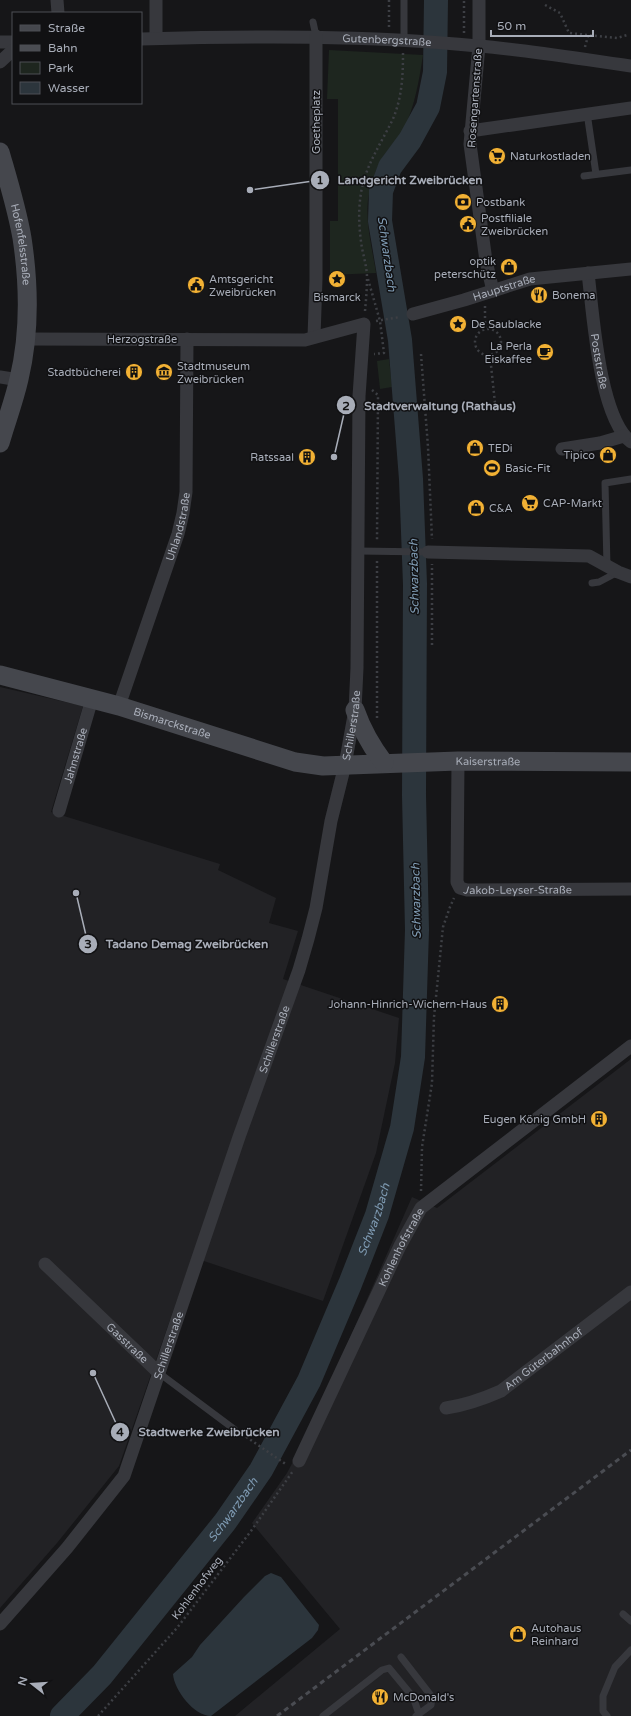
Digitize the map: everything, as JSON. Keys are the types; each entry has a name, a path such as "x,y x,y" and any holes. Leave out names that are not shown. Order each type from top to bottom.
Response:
{"street":[{"path":"57,0 58,12"},
{"path":"156,0 156,38"},
{"name":"Rosengartenstraße","path":"479,0 478,46 470,144 486,261 489,295"},
{"name":"Gutenbergstraße","path":"142,39 316,36 409,41 478,46 631,66"},
{"name":"Goetheplatz","path":"314,337 316,279 316,36"},
{"path":"0,42 12,42"},
{"path":"0,62 12,51"},
{"path":"470,131 587,113 631,108"},
{"name":"Hofenfelsstraße","path":"0,152 14,200 22,238 28,308 19,380 0,443"},
{"name":"Hauptstraße","path":"413,314 489,295 530,279 631,269"},
{"name":"Poststraße","path":"588,273 597,352 610,407 616,424 627,439"},
{"name":"Herzogstraße","path":"25,339 305,340 364,324"},
{"name":"Schillerstraße","path":"0,1624 67,1548 124,1476 306,945 316,908 330,828 345,765 355,710 357,668 359,396 364,324"},
{"name":"Uhlandstraße","path":"119,706 178,534 183,513 186,492 187,339"},
{"path":"0,377 19,380"},
{"path":"562,449 627,439"},
{"path":"430,552 589,556 631,577"},
{"name":"Bismarckstraße","path":"0,675 119,706 295,762 324,766 345,765"},
{"name":"Jahnstraße","path":"59,811 92,699"},
{"path":"355,710 367,739 386,763"},
{"name":"Kaiserstraße","path":"345,765 458,761 631,762"},
{"name":"Jakob-Leyser-Straße","path":"458,761 457,882 460,888 467,890 631,889"},
{"name":"Kohlenhofstraße","path":"294,1463 400,1246 421,1208 631,1046"},
{"name":"Gasstraße","path":"45,1264 159,1373"},
{"name":"Am Güterbahnhof","path":"446,1408 463,1406 501,1391 631,1292"}],"lane":[{"path":"404,0 409,41"},
{"path":"313,22 316,36"},
{"path":"587,113 596,174"},
{"path":"584,176 631,170"},
{"path":"592,583 599,582 613,569 605,483 631,479"},
{"path":"358,551 430,552"},
{"name":"Gasstraße","path":"159,1373 234,1429"},
{"path":"623,1614 631,1621"},
{"path":"607,1716 603,1711 603,1696 614,1667 631,1650"},
{"path":"323,1716 382,1670 389,1668 413,1697 418,1715 431,1705 432,1697 401,1656"}],"path":[{"path":"389,0 389,40"},
{"path":"458,44 464,0"},
{"path":"545,5 560,13 569,33 616,38 627,35"},
{"path":"585,48 588,36"},
{"path":"364,324 367,277 361,243 361,194 365,175 392,120 399,100 409,41"},
{"path":"485,329 489,295"},
{"path":"380,321 413,314"},
{"path":"485,329 490,329 497,332 502,339 497,353 490,356 481,354 475,346 476,336 485,329"},
{"path":"421,354 428,447 432,645"},
{"path":"490,356 495,403"},
{"path":"360,377 378,395 377,724"},
{"path":"421,1208 422,1147 432,1083 434,1017 443,927 450,907 460,888"},
{"path":"234,1429 256,1444 294,1463"},
{"name":"Kohlenhofweg","path":"98,1716 177,1628 277,1496 294,1463"}],"shaded area":[{"path":"0,687 83,706 51,812 220,864 218,870 276,898 269,923 298,931 283,979 399,1018 395,1063 376,1153 323,1301 192,1257 119,1466 57,1543 0,1608"},
{"path":"631,1059 631,1716 235,1716 340,1629 252,1523 287,1473 309,1431 412,1197 437,1208"}],"green space":[{"path":"329,50 423,55 416,93 408,120 402,132 384,155 372,180 370,189 367,210 370,242 376,273 330,275 330,221 338,221 338,99 327,99"},
{"path":"389,359 392,387 380,389 377,361"}],"water":[{"path":"271,1573 281,1577 319,1625 318,1630 312,1638 211,1716 198,1712 181,1694 174,1680 173,1674 192,1657 200,1645 244,1597 265,1576"}],"waterway":[{"name":"Schwarzbach","path":"62,1716 102,1675 225,1522 261,1470 309,1381 350,1284 377,1215 402,1128 413,1057 417,930 414,795 415,584 411,479 400,340 380,221 381,191 390,167 410,140 428,107 435,72 436,0"}],"railway":[{"path":"277,1716 631,1450"}],"place":[{"name":"Naturkostladen","path":"497,156"},
{"name":"Landgericht Zweibrücken","path":"250,190"},
{"name":"Postbank","path":"463,202"},
{"name":"Postfiliale Zweibrücken","path":"468,224"},
{"name":"optik peterschütz","path":"509,267"},
{"name":"Bismarck","path":"337,279"},
{"name":"Amtsgericht Zweibrücken","path":"196,285"},
{"name":"Bonema","path":"539,295"},
{"name":"De Saublacke","path":"458,324"},
{"name":"La Perla Eiskaffee","path":"545,352"},
{"name":"Stadtbücherei","path":"134,372"},
{"name":"Stadtmuseum Zweibrücken","path":"164,372"},
{"name":"TEDi","path":"475,448"},
{"name":"Tipico","path":"608,455"},
{"name":"Ratssaal","path":"307,457"},
{"name":"Stadtverwaltung (Rathaus)","path":"334,457"},
{"name":"Basic-Fit","path":"492,468"},
{"name":"CAP-Markt","path":"530,503"},
{"name":"C&A","path":"476,508"},
{"name":"Tadano Demag Zweibrücken","path":"76,893"},
{"name":"Johann-Hinrich-Wichern-Haus","path":"500,1004"},
{"name":"Eugen König GmbH","path":"599,1119"},
{"name":"Stadtwerke Zweibrücken","path":"93,1373"},
{"name":"Autohaus Reinhard","path":"518,1634"},
{"name":"McDonald's","path":"380,1697"}]}
